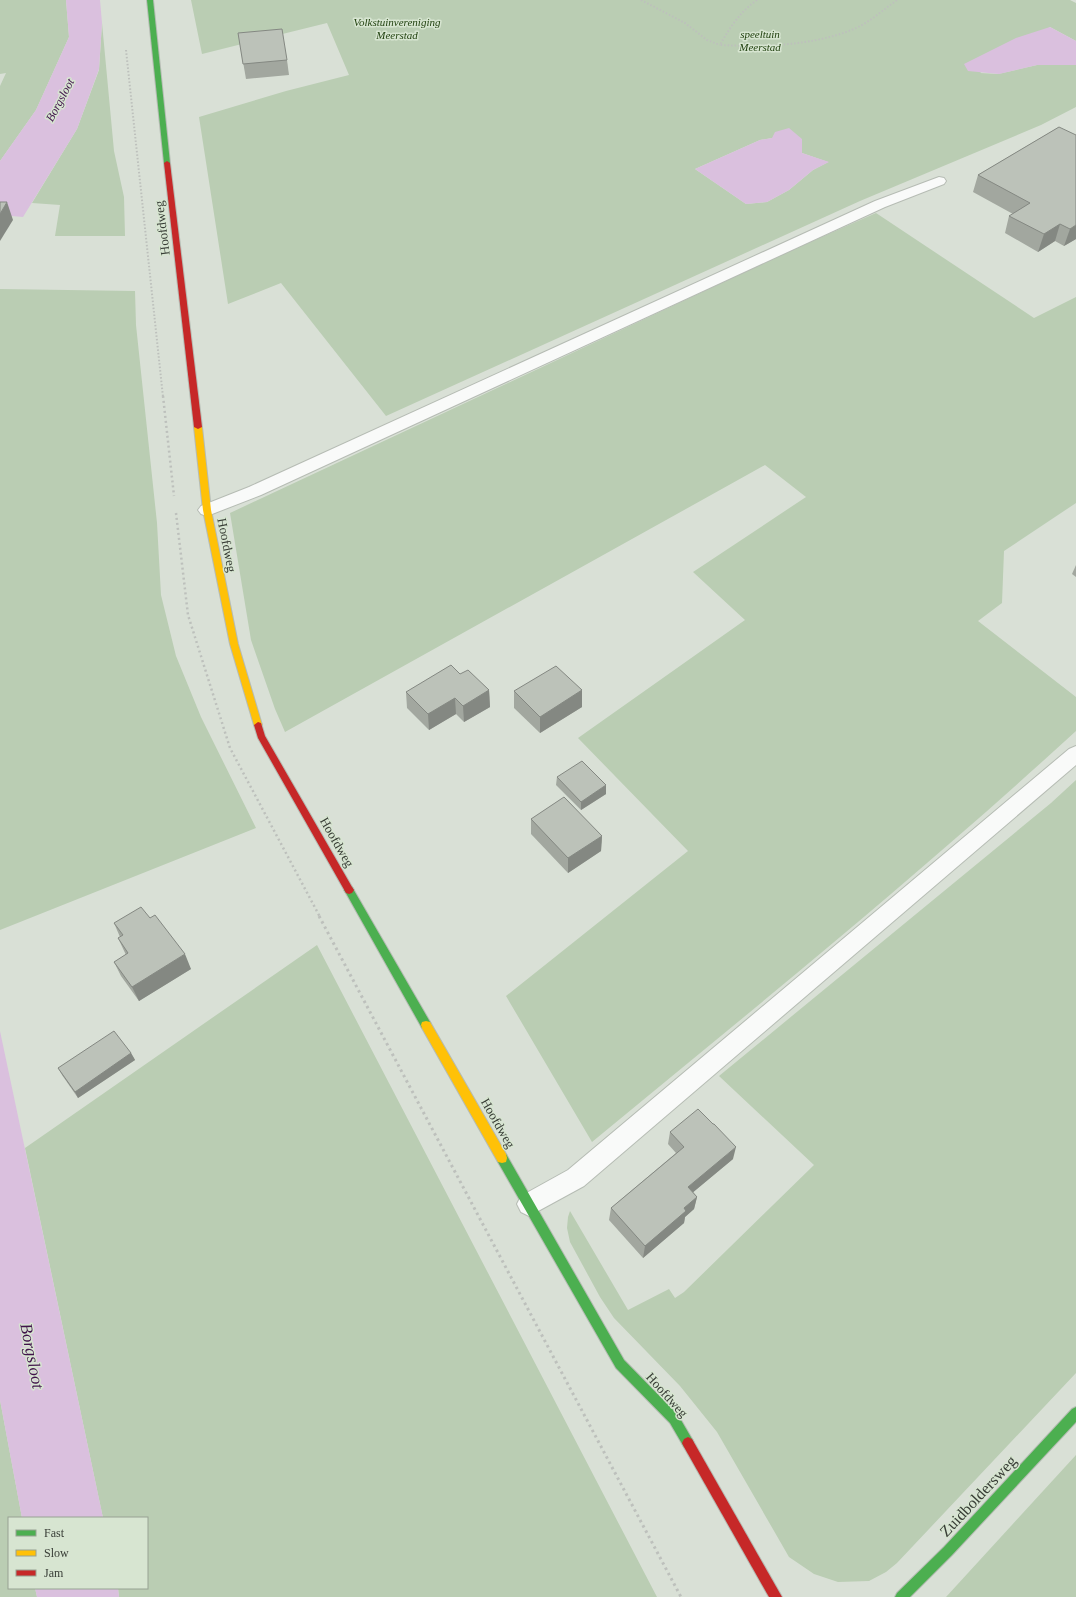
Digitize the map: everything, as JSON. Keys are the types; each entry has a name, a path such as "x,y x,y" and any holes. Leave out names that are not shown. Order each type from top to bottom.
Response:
{"main road":[{"name":"Hoofdweg","path":"150,0 207,510 234,644 260,736 620,1364 674,1419 776,1597"},
{"name":"Zuidboldersweg","path":"901,1597 948,1551 1076,1413"}],"lane":[{"path":"207,510 255,491 880,204 939,181"},
{"path":"529,1204 576,1178 1076,754"}],"path":[{"path":"641,0 685,23 707,40 720,45 766,46 835,36 855,28 897,0"},
{"path":"720,45 734,21 757,0"}],"green space":[{"path":"0,0 66,0 69,37 36,110 0,161 0,86 6,73 0,74"},
{"path":"191,0 1070,0 1076,3 1076,41 1050,27 980,73 998,74 1037,65 1076,65 1076,107 1041,125 860,201 386,416 281,283 228,304 199,117 286,91 349,75 327,23 202,54","holes":["772,138 802,153 828,162 813,170 789,190 767,202 746,204 695,169 760,140"]},
{"path":"102,23 114,151 124,197 125,236 55,236 60,205 32,203 77,129 99,70"},
{"path":"876,213 1034,318 1076,297 1076,503 1004,551 1002,603 978,621 1076,697 1076,731 897,889 776,991 592,1142 506,996 688,851 578,738 745,620 693,572 806,497 765,465 285,732 275,709 251,640 230,513 792,250"},
{"path":"0,289 135,291 136,325 157,523 161,595 176,656 201,717 256,828 0,930"},
{"path":"1076,780 1076,1373 897,1563 886,1572 869,1581 838,1582 814,1574 789,1557 717,1432 680,1386 614,1318 600,1297 570,1242 567,1228 568,1217 570,1211 628,1310 669,1289 675,1298 684,1292 814,1165 719,1076 1051,803"},
{"path":"317,945 657,1597 119,1597 118,1589 148,1589 148,1517 103,1517 25,1148"},
{"path":"0,1400 22,1517 8,1517 8,1589 35,1589 37,1597 0,1597"},
{"path":"1076,1455 1076,1597 946,1597"}],"water":[{"name":"Borgsloot","path":"66,0 100,0 102,23 99,69 77,129 23,217 0,215 0,161 36,110 69,37"},
{"path":"1050,27 1076,41 1076,65 1037,65 999,74 968,71 964,64 1016,38"},
{"path":"789,128 802,139 802,153 829,162 813,170 789,190 767,202 746,204 695,169 760,140 772,138 775,132"},
{"name":"Borgsloot","path":"0,1031 103,1517 22,1517 0,1400"},
{"path":"35,1589 118,1589 119,1597 37,1597"}],"building":[{"path":"282,29 287,60 243,64 238,33"},
{"path":"1059,127 1076,135 1076,225 1070,229 1060,224 1044,234 1009,216 1030,203 978,175"},
{"path":"0,202 7,202 0,214"},
{"path":"451,665 460,674 468,670 489,690 463,706 455,698 428,714 406,692"},
{"path":"556,666 582,690 540,717 514,691"},
{"path":"582,761 606,785 581,802 557,777"},
{"path":"564,797 602,836 568,858 531,819"},
{"path":"141,907 150,918 155,915 185,954 132,987 114,962 128,953 118,938 123,935 114,923"},
{"path":"114,1031 131,1053 75,1092 58,1068"},
{"path":"698,1109 736,1147 688,1187 697,1197 684,1208 686,1211 645,1246 611,1208 684,1147 670,1132"}],"traffic: fast":[{"path":"150,0 167,163"},
{"path":"349,890 426,1025"},
{"path":"502,1158 620,1364 674,1419 688,1443"},
{"path":"901,1597 948,1551 1076,1413"}],"traffic: slow":[{"path":"198,427 207,510 234,644 258,725"},
{"path":"426,1025 502,1158"}],"traffic: jam":[{"path":"167,163 198,427"},
{"path":"258,725 261,736 349,890"},
{"path":"688,1443 776,1597"}],"park label":[{"name":"Volkstuinvereniging Meerstad","path":"397,28"},
{"name":"speeltuin Meerstad","path":"760,40"}]}
